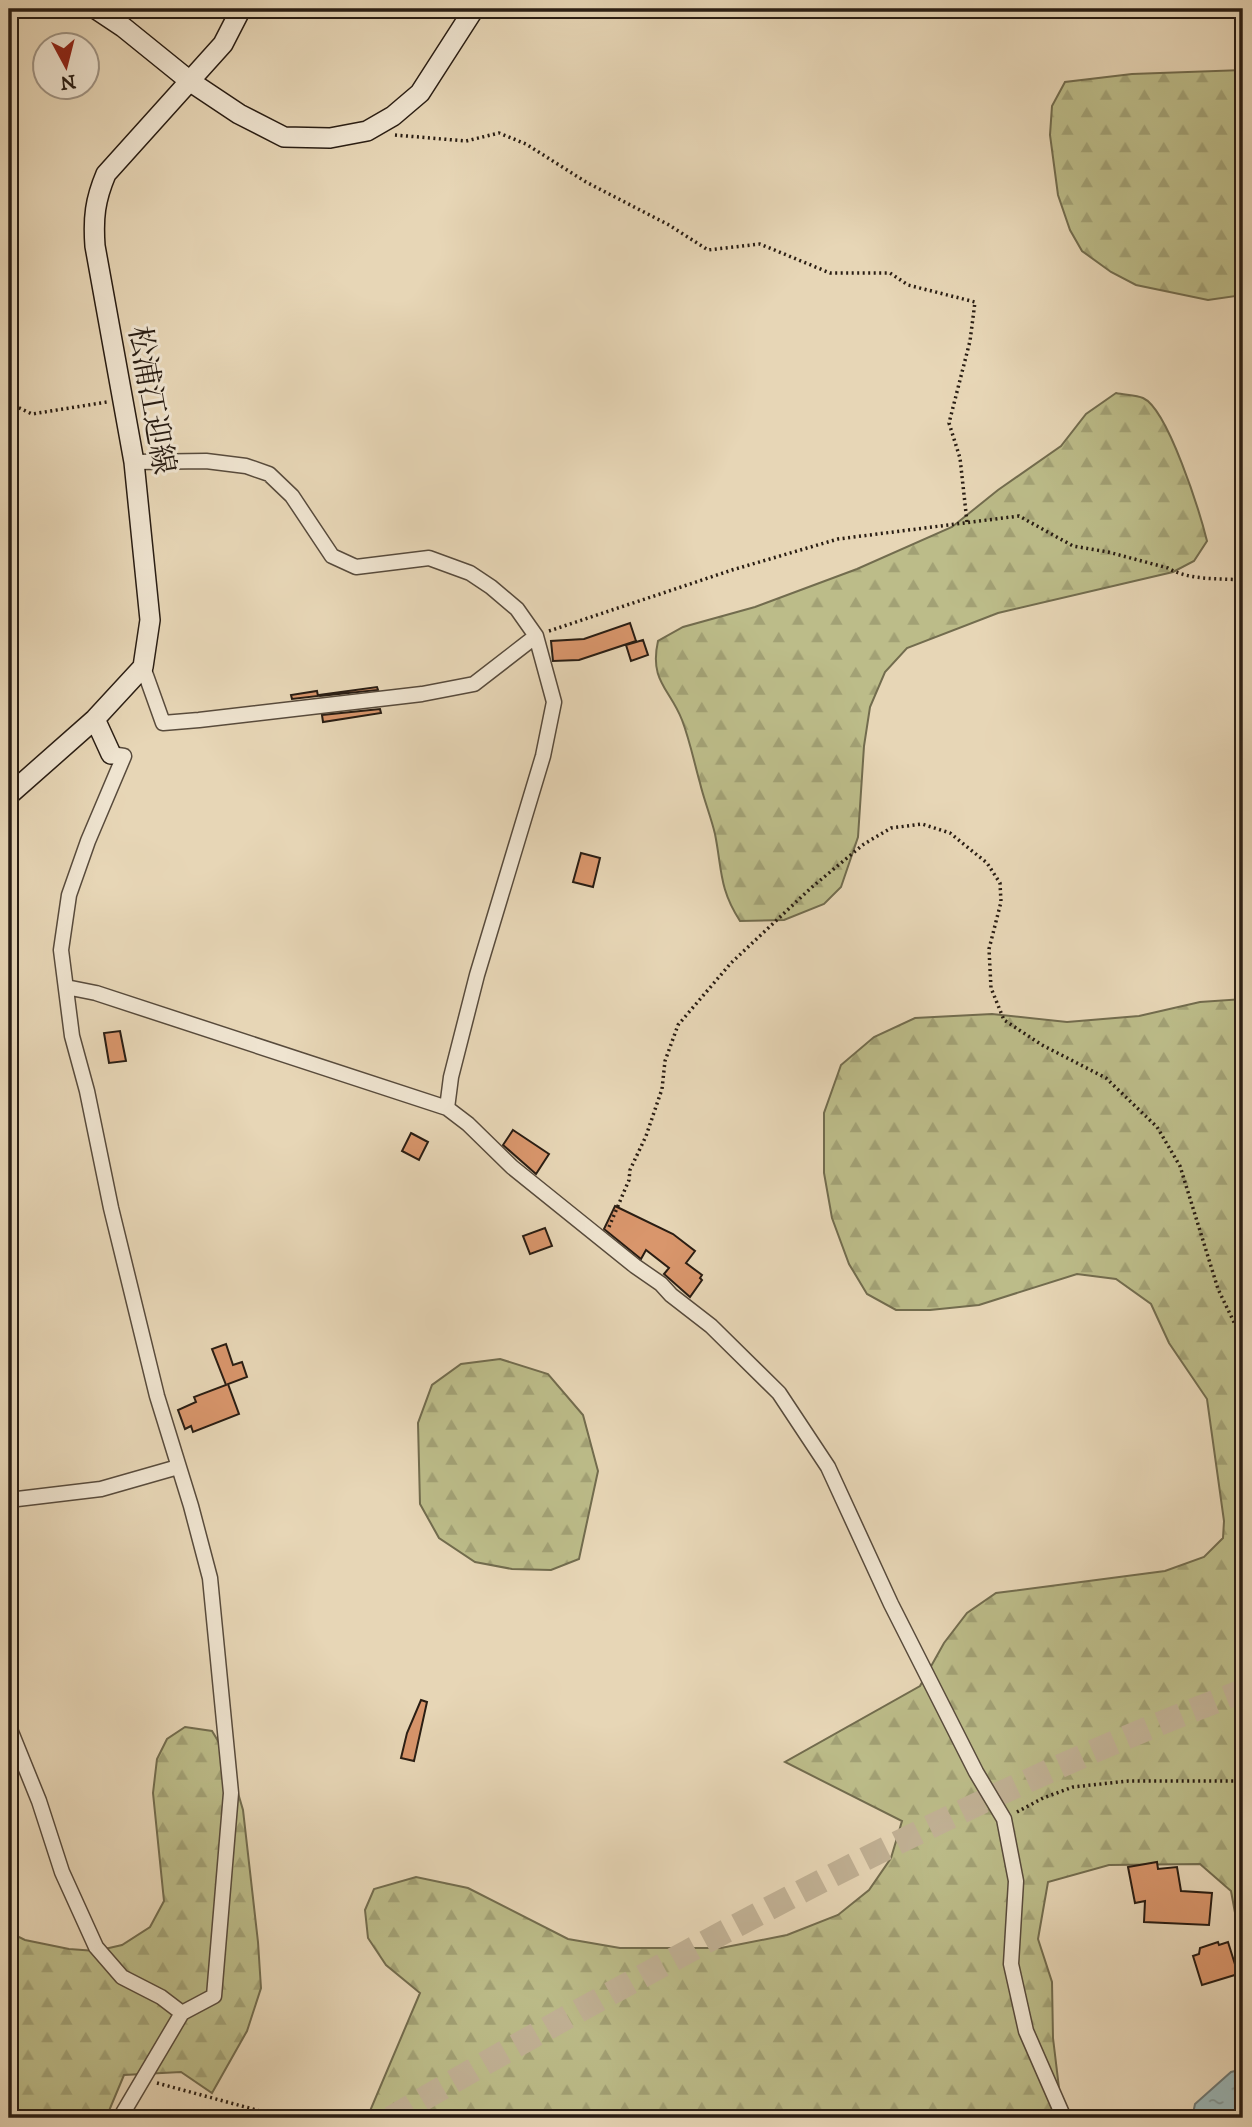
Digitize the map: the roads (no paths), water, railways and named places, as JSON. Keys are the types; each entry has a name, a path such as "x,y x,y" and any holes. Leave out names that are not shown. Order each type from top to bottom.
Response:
{"main road":[{"path":"96,9 123,27 191,82 239,114 284,137 330,138 367,131 393,116 420,93 474,9"},
{"name":"松浦江迎線","path":"143,667 150,620 134,461 95,246 93,220 97,195 106,174 223,44 241,9"},
{"path":"9,795 95,719 143,667"},
{"path":"95,719 111,754"}],"street":[{"path":"134,461 206,461 246,466 270,474 292,496 332,556 356,568 429,558 470,573 517,609 536,636 554,702 543,756 477,975 451,1077 447,1108"},
{"path":"143,667 163,723 422,694 474,684 536,636"},
{"path":"111,754 124,756 69,895 61,950 72,1036 87,1091 111,1209 157,1396 210,1578 231,1793 214,1996 182,2012 120,2118"},
{"path":"66,987 96,993 447,1108 468,1124 512,1167 635,1266 662,1284 671,1296 710,1326 779,1393 828,1467 891,1604 976,1772 1004,1819 1016,1881 1011,1964 1026,2031 1064,2118"},
{"path":"9,1500 101,1489 178,1467"},
{"path":"9,1727 39,1801 62,1872 96,1947 122,1977 182,2012"}],"water":[{"path":"1243,2069 1243,2118 1192,2118 1195,2104 1231,2072"}],"tunnel":[{"path":"391,2118 612,1993 891,1846 1100,1749 1243,1691"}]}
